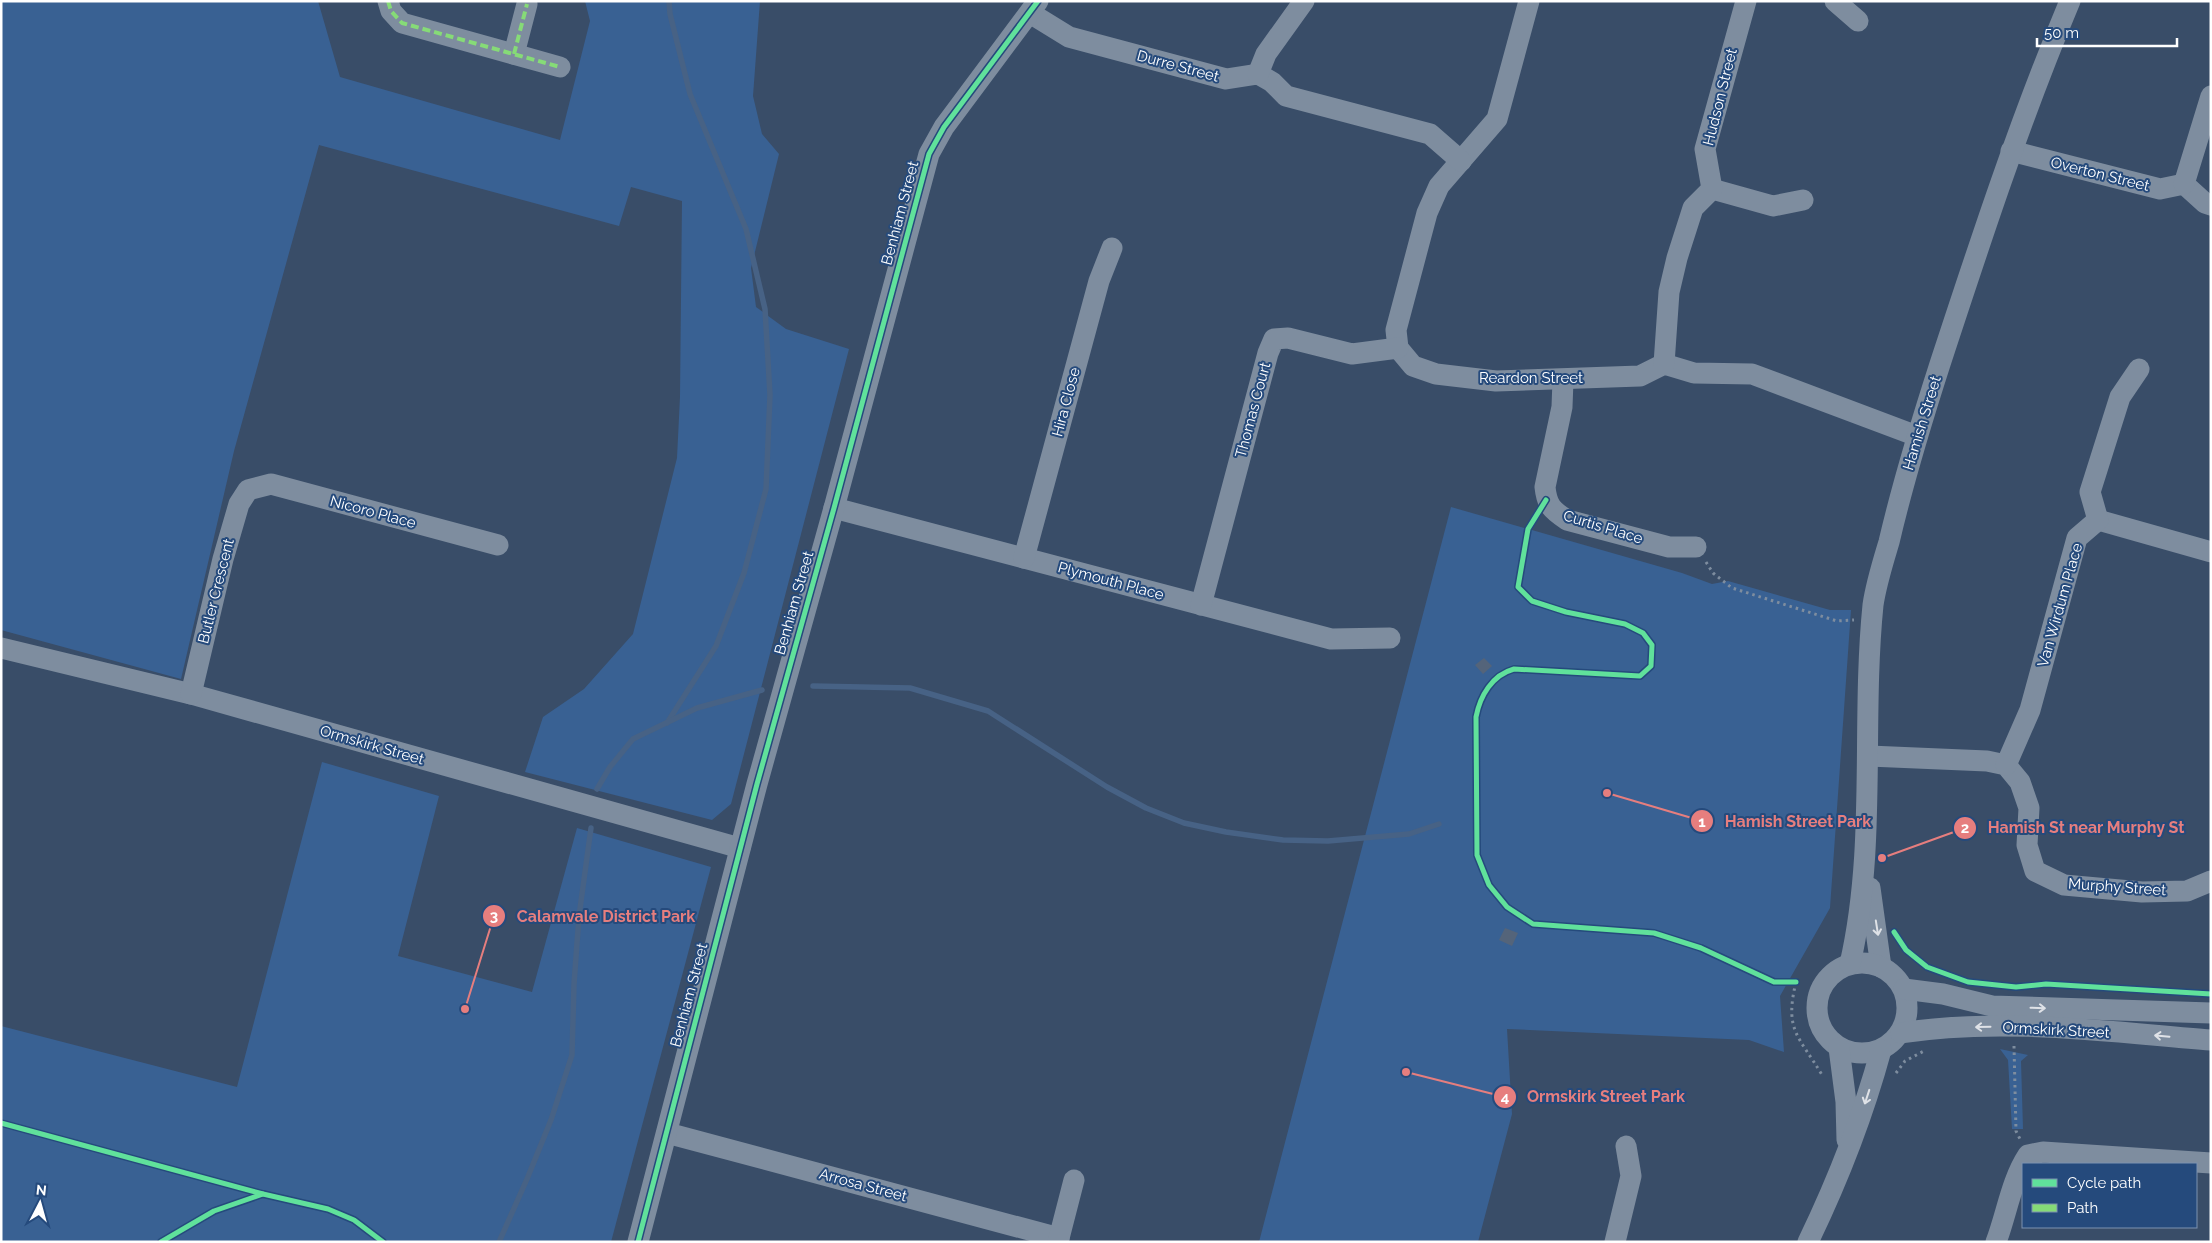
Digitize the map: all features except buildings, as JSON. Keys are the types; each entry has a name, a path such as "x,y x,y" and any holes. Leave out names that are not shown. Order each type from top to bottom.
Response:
{"street":[{"path":"388,1 391,11 402,23 560,67"},
{"path":"1304,1 1266,54 1258,74 1272,82 1286,96 1430,134 1461,161"},
{"path":"1398,348 1396,330 1427,213 1439,186 1497,118 1529,1"},
{"name":"Hudson Street","path":"1712,189 1705,149 1746,1"},
{"path":"1835,1 1858,21"},
{"name":"Hamish Street","path":"1850,964 1858,933 1866,863 1869,756 1868,702 1876,594 1917,436 2011,151 2070,1"},
{"path":"514,54 527,4"},
{"name":"Durre Street","path":"1034,7 1048,26 1078,40 1226,79 1258,74"},
{"name":"Benhiam Street","path":"638,1242 740,848 834,508 919,184 929,154 944,127 1034,7"},
{"path":"2211,96 2184,184 2205,203 2211,205"},
{"name":"Overton Street","path":"2011,151 2160,189 2184,184"},
{"path":"1803,200 1774,206 1712,189 1693,208 1677,258 1669,292 1664,364 1694,373 1752,374 1917,436"},
{"name":"Hira Close","path":"1024,558 1099,281 1112,248"},
{"name":"Thomas Court","path":"1201,605 1268,353 1274,339 1288,338 1352,354 1398,348"},
{"name":"Reardon Street","path":"1398,348 1413,366 1436,374 1496,381 1640,376 1664,364"},
{"path":"2139,369 2120,397 2090,492 2098,520 2211,552"},
{"name":"Curtis Place","path":"1563,380 1562,407 1545,487 1546,500 1555,512 1568,520 1670,547 1696,547"},
{"name":"Nicoro Place","path":"248,490 271,484 498,545"},
{"name":"Butler Crescent","path":"191,694 223,558 239,504 248,490"},
{"name":"Plymouth Place","path":"834,508 1331,639 1390,638"},
{"name":"Van Wirdum Place","path":"2006,765 2030,710 2077,538 2098,520"},
{"name":"Ormskirk Street","path":"1,648 191,694 740,848"},
{"path":"1869,756 1987,760 2006,765"},
{"name":"Murphy Street","path":"2006,765 2020,782 2028,808 2027,845 2035,871 2064,885 2142,892 2187,891 2211,881"},
{"name":"Hamish Street","path":"1866,863 1881,967"},
{"path":"1866,963 1881,967 1894,976 1904,988 1908,1003 1907,1019 1901,1033 1881,1050 1867,1054 1853,1053 1839,1048 1827,1038 1819,1025 1816,1010 1818,995 1825,981 1836,970 1850,964 1866,963"},
{"name":"Ormskirk Street","path":"1904,988 1943,994 1992,1006 2211,1013"},
{"name":"Ormskirk Street","path":"1901,1033 1936,1027 2014,1026 2211,1040"},
{"path":"1839,1048 1846,1102 1847,1148"},
{"path":"1808,1242 1832,1193 1864,1106 1881,1050"},
{"name":"Arrosa Street","path":"667,1133 1058,1240"},
{"path":"1615,1242 1631,1176 1626,1146"},
{"path":"2023,1163 2028,1155 2043,1152 2211,1163"},
{"path":"1996,1242 2018,1170 2022,1164"},
{"path":"1058,1240 1074,1180"}],"path":[{"path":"1696,547 1713,573 1732,588 1837,621 1873,618"},
{"path":"1793,982 1791,1003 1793,1029 1824,1078"},
{"path":"2006,1044 2014,1045 2016,1131 2028,1155"},
{"path":"1894,1077 1905,1062 1926,1050"}],"shaded area":[{"path":"1,1 318,1 340,77 560,140 590,21 585,1 760,1 753,96 762,134 779,154 751,268 756,307 786,329 849,349 731,804 712,820 525,772 543,717 584,689 633,634 677,458 680,397 682,201 631,187 619,226 319,145 234,451 181,679 1,630"},
{"path":"1451,507 1682,573 1712,584 1728,581 1830,610 1851,610 1830,908 1780,996 1784,1052 1749,1040 1507,1029 1512,1114 1478,1242 1259,1242"},
{"path":"322,762 439,796 398,956 532,992 577,828 711,867 611,1242 1,1242 1,1026 237,1087"},
{"path":"2000,1049 2028,1055 2021,1061 2023,1129 2012,1129 2008,1060"}],"waterway":[{"path":"667,723 716,646 744,573 766,489 770,395 765,309 746,229 690,94 670,14 669,1"},
{"path":"813,686 910,688 988,711 1107,787 1146,808 1184,823 1226,832 1283,840 1328,841 1409,834 1439,824"},
{"path":"597,789 610,767 633,739 697,708 762,690"},
{"path":"499,1242 551,1120 572,1055 574,984 579,916 591,828"}],"marked path":[{"path":"388,1 391,11 402,23 560,67"},
{"path":"514,54 527,4"}],"cycle path":[{"path":"638,1242 757,784 834,508 929,154 944,127 1038,1"},
{"path":"1546,500 1528,529 1518,587 1532,601 1566,612 1625,624 1643,633 1652,645 1651,666 1640,676 1514,669 1499,676 1488,687 1476,717 1477,855 1489,885 1507,907 1533,924 1654,933 1701,948 1774,982 1796,982"},
{"path":"1894,932 1906,950 1927,967 1968,982 2016,987 2046,984 2211,994"},
{"path":"1,1123 263,1194 328,1209 354,1220 383,1242"},
{"path":"161,1242 214,1211 263,1194"}],"place":[{"name":"Hamish Street Park","path":"1607,793"},
{"name":"Hamish St near Murphy St","path":"1882,858"},
{"name":"Calamvale District Park","path":"465,1009"},
{"name":"Ormskirk Street Park","path":"1406,1072"}]}
